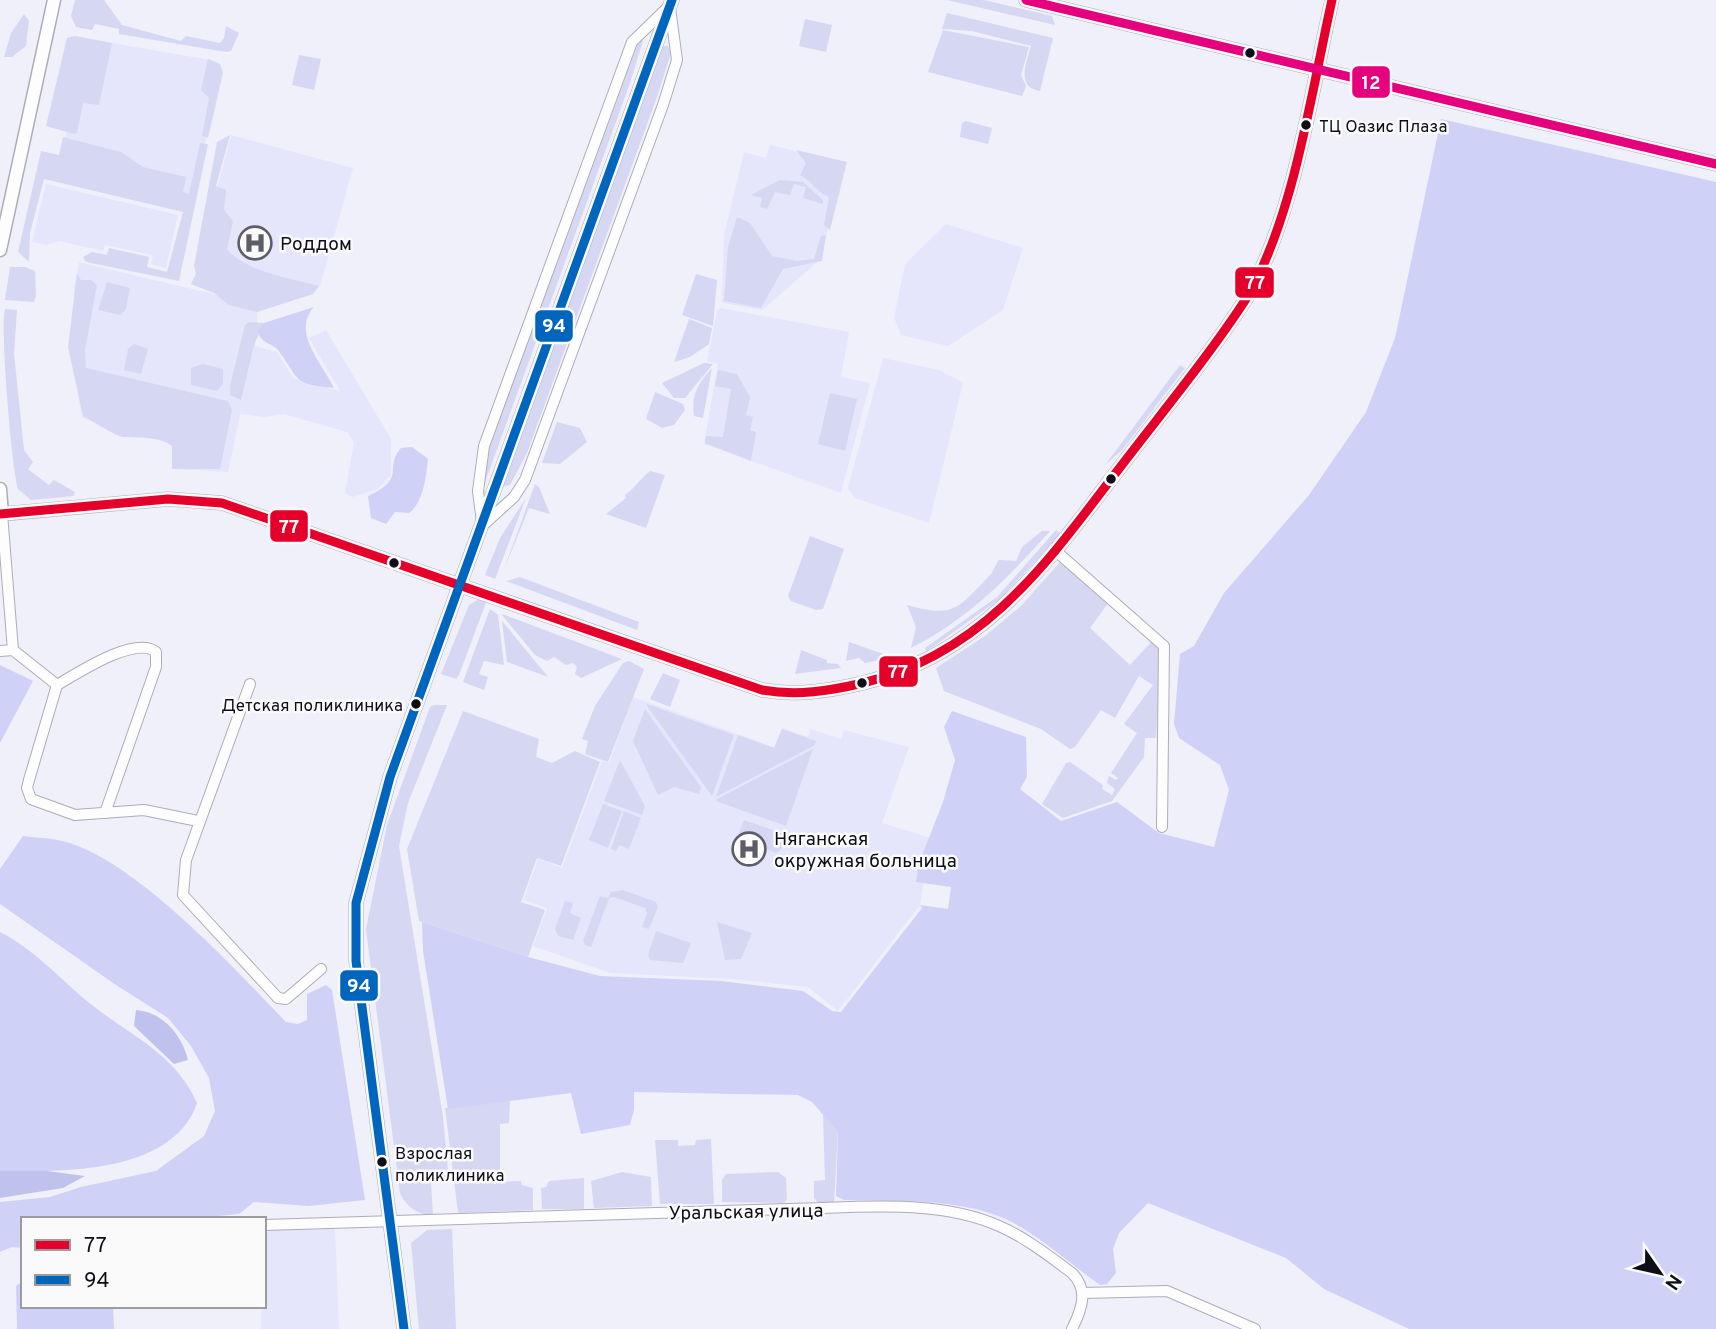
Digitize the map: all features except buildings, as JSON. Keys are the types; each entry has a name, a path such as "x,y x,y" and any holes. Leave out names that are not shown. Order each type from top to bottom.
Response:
{"main road":[{"path":"0,250 54,0"},
{"path":"1026,0 1716,164"},
{"path":"0,489 1,514 168,499 210,501 461,584 733,682 771,691 804,693 876,680 929,659 995,615 1017,596 1057,552 1219,338 1261,272 1289,187 1332,0"},
{"path":"404,1329 356,961 356,903 366,857 390,777 671,2"}],"street":[{"path":"482,526 513,497 525,480 637,180 677,60 671,2"},
{"path":"482,526 479,471 484,446 632,42 671,2"},
{"path":"1,514 13,650"},
{"path":"1057,552 1164,646 1162,827"},
{"path":"105,813 156,667 156,652 141,647 122,651 57,685 29,780 28,795 37,802 75,815 153,811 198,821"},
{"path":"0,651 13,650 57,685"},
{"path":"250,684 198,821 183,870 183,895 278,998 286,999 321,969"},
{"name":"Уральская улица","path":"266,1225 391,1219 790,1209 927,1210 969,1216 999,1226 1032,1245 1082,1288"},
{"path":"1072,1329 1083,1301 1082,1288 1167,1291 1255,1329"}],"shaded area":[{"path":"75,0 104,0 122,25 181,41 186,36 220,43 224,38 226,26 239,33 231,51 226,52 119,34 119,29 95,24 92,30 76,27 71,16"},
{"path":"947,0 984,0 1052,16 1055,25"},
{"path":"947,13 1053,38 1040,91 1027,85 1025,79 1025,66 1031,46 972,31 942,29"},
{"path":"24,14 29,21 26,46 12,57 4,57 11,33"},
{"path":"805,19 832,25 826,52 799,46"},
{"path":"943,30 1029,47 1021,75 1026,86 1022,96 928,72"},
{"path":"72,36 216,61 222,68 193,196 59,168 67,130 51,126"},
{"path":"75,36 112,43 99,105 83,103 77,133 74,134 46,126 67,38"},
{"path":"640,38 643,41 629,86 484,485 486,459 492,440"},
{"path":"662,46 668,46 671,53 657,97 527,453 510,485 502,487"},
{"path":"299,55 321,59 314,90 292,85"},
{"path":"208,59 220,64 223,73 208,138 202,136 209,98 201,90"},
{"path":"1441,119 1716,182 1716,1329 1409,1329 1324,1289 1286,1258 1148,1203 1119,1233 1113,1249 1116,1273 1107,1284 1100,1285 1027,1231 985,1212 939,1203 844,1200 836,1196 838,1132 812,1102 798,1095 634,1092 634,1110 630,1125 581,1134 571,1093 448,1109 423,951 422,922 528,957 600,976 721,981 803,991 832,1011 841,1012 922,908 920,905 948,909 951,887 916,882 919,863 943,802 955,760 944,727 952,711 1026,737 1027,777 1020,789 1061,821 1117,802 1159,833 1214,847 1229,790 1220,765 1179,738 1174,724 1180,654 1194,646 1224,593 1309,495 1366,412 1395,338"},
{"path":"966,121 992,128 988,144 960,137 962,123"},
{"path":"230,135 216,186 226,190 224,210 233,221 227,250 258,269 319,286 313,294 257,312 229,305 214,293 191,284 196,274 194,266 217,142"},
{"path":"231,135 353,168 320,286 236,270 207,227"},
{"path":"63,137 121,152 143,167 186,177 183,192 189,194 200,143 208,144 179,281 91,263 83,257 92,252 107,255 109,248 149,257 147,267 167,272 183,212 44,179 30,233 29,262 18,252 41,151 59,155"},
{"path":"770,145 844,163 820,260 762,310 722,303 724,235 744,152 766,158"},
{"path":"796,150 847,162 830,230 824,225 829,197 800,175 806,163"},
{"path":"780,180 803,182 823,200 823,204 803,198 806,187 794,184 790,195 775,192 767,209 760,207 762,198 751,195"},
{"path":"46,184 178,215 166,268 151,264 153,255 105,245 103,251 59,241 47,245 32,242"},
{"path":"737,217 750,223 772,256 797,261 814,259 821,236 826,235 822,261 783,269 761,308 724,301 728,247"},
{"path":"946,224 1023,248 1003,310 948,346 901,335 894,318 905,264"},
{"path":"79,262 213,294 258,309 255,346 277,352 293,378 340,391 309,338 326,330 391,439 391,475 378,489 352,497 345,493 354,442 347,432 284,414 264,417 241,414 245,393 228,472 175,469 175,441 82,418 74,371 74,290"},
{"path":"10,267 25,267 35,271 34,302 5,300"},
{"path":"77,273 81,280 91,280 97,285 85,350 86,368 228,401 232,410 220,469 172,469 172,446 167,443 155,439 120,436 83,416 68,347"},
{"path":"696,274 717,280 713,326 682,315"},
{"path":"107,282 130,288 126,309 121,315 98,310"},
{"path":"314,307 308,317 307,337 334,388 303,382 294,374 278,350 260,337 258,331 264,323"},
{"path":"720,308 849,332 841,377 870,383 841,493 704,444 718,364 707,361"},
{"path":"5,309 17,310 14,353 24,450 33,462 28,469 49,485 54,480 75,492 74,496 31,500 18,489 7,395"},
{"path":"689,319 712,328 709,344 690,357 674,362"},
{"path":"249,322 264,323 254,345 241,400 230,395 230,386 245,325"},
{"path":"134,344 148,349 141,374 124,370 128,349"},
{"path":"883,358 939,370 963,383 929,523 855,498 848,488"},
{"path":"704,363 713,364 685,398 674,398 662,383"},
{"path":"203,364 223,369 223,384 217,391 191,385 191,368"},
{"path":"1180,365 1185,368 1123,449 1105,465"},
{"path":"712,368 703,418 694,416 696,390"},
{"path":"718,370 737,374 750,397 746,415 753,417 750,430 756,432 751,461 705,443 706,436 723,437 731,389 715,386"},
{"path":"655,392 683,404 685,410 674,425 662,428 646,419"},
{"path":"830,393 857,399 845,451 818,444"},
{"path":"557,422 580,428 587,442 560,464 542,463"},
{"path":"412,447 428,459 418,502 409,513 395,512 386,524 371,518 368,496 388,484 396,455 401,448"},
{"path":"650,471 665,475 646,528 606,514 626,498 625,495"},
{"path":"535,484 539,487 550,514 529,508 503,572"},
{"path":"526,498 495,579 485,575 500,538"},
{"path":"1056,530 1061,534 1000,599 927,651 925,648 997,597"},
{"path":"1042,531 1050,531 986,596 951,624 911,648 916,627 907,605 936,611 955,607 991,574 999,560 1016,561 1022,547"},
{"path":"810,536 844,549 823,609 816,610 791,601 788,596"},
{"path":"1061,561 1109,602 1090,628 1130,665 1152,641 1159,647 1160,653 1156,738 1145,738 1144,757 1112,801 1063,818 1042,804 1066,763 1070,762 1103,785 1102,789 1112,795 1115,789 1107,783 1109,776 1116,780 1118,778 1111,773 1137,733 1124,724 1153,685 1139,676 1115,718 1101,710 1075,747 1070,749 1041,729 944,691 936,668 985,636 1021,606"},
{"path":"520,577 639,622 637,630 506,581"},
{"path":"479,599 487,600 459,675 456,679 441,674 469,605"},
{"path":"490,609 498,615 504,665 484,661 479,674 488,677 484,690 463,682"},
{"path":"502,615 622,659 581,678 575,674 577,667 573,663 566,665 554,657 547,661 535,655"},
{"path":"502,621 548,677 507,662"},
{"path":"849,642 891,658 865,663 859,658 846,661"},
{"path":"801,650 827,660 827,663 838,664 841,668 795,674"},
{"path":"629,661 644,669 608,762 585,754 588,741 582,739 595,706 623,663"},
{"path":"0,665 33,681 0,743"},
{"path":"663,673 680,680 670,707 650,699"},
{"name":"Няганская окружная больница","path":"633,697 774,747 782,728 808,737 811,729 841,739 844,730 909,747 882,823 931,838 920,905 838,1011 808,987 732,979 610,973 533,946 547,908 523,900 538,859 562,868 602,761 609,763"},
{"path":"447,705 408,803 399,846 443,1117 449,1181 431,1183 433,1215 422,1214 413,1209 400,1193 366,929 387,825 430,707"},
{"path":"647,706 734,735 712,796"},
{"path":"645,709 701,787 699,794 674,787 658,795 633,741"},
{"path":"463,711 539,739 536,757 552,763 575,751 600,762 561,866 537,858 521,902 545,910 528,957 419,921 407,849"},
{"path":"782,729 816,741 815,745 716,797 738,735 774,748"},
{"path":"813,749 786,826 716,801 717,799"},
{"path":"620,760 645,806 642,815 604,801"},
{"path":"603,804 622,811 608,848 589,840"},
{"path":"624,811 641,818 629,849 619,845 616,851 611,849"},
{"path":"744,820 784,834 786,837 781,850 776,853 743,840 736,841"},
{"path":"23,836 66,842 94,853 153,894 183,919 286,1022 298,1024 307,1020 307,994 326,985 332,990 365,1200 309,1206 254,1202 239,1214 207,1217 21,1217 21,1248 12,1247 0,1252 0,1202 50,1197 81,1187 156,1171 204,1136 215,1111 209,1078 191,1046 168,1018 0,904 0,869"},
{"path":"623,890 656,902 658,907 649,929 642,927 647,913 645,908 614,897 609,898 591,947 585,945 583,941 600,896 608,898 611,892"},
{"path":"565,901 573,903 570,913 581,918 573,940 558,936 555,929"},
{"path":"717,922 752,933 741,959 725,960"},
{"path":"656,931 691,943 683,963 650,960 648,955"},
{"path":"0,932 35,955 88,1002 150,1046 188,1086 197,1103 184,1126 165,1144 140,1156 83,1169 0,1171"},
{"path":"136,1010 155,1015 170,1026 181,1042 188,1060 174,1064 134,1026"},
{"path":"510,1100 509,1123 500,1124 500,1182 521,1181 522,1185 533,1188 533,1210 458,1213 445,1108"},
{"path":"823,1114 838,1132 834,1203 818,1203 814,1198 814,1181 825,1180"},
{"path":"711,1139 714,1204 660,1204 655,1140 678,1140 678,1146 695,1145 696,1140"},
{"path":"0,1171 47,1171 85,1176 63,1188 0,1198"},
{"path":"622,1172 651,1177 652,1206 594,1208 591,1181"},
{"path":"778,1172 786,1178 787,1199 784,1203 722,1202 722,1180 726,1174"},
{"path":"584,1178 584,1209 542,1209 541,1188 546,1187 549,1181"},
{"path":"335,1228 339,1329 261,1329 262,1308 266,1308 266,1230"},
{"path":"452,1229 456,1329 419,1329 411,1243 427,1230"},
{"path":"21,1282 21,1308 113,1308 114,1329 17,1329 16,1286"}],"transit line":[{"name":"94","path":"404,1329 356,961 356,903 390,777 672,0"},
{"name":"12","path":"1026,0 1716,164"},
{"name":"77","path":"0,514 168,499 222,503 762,690 788,693 825,690 863,683 908,668 947,648 983,623 1015,595 1045,563 1218,340 1246,299 1263,267 1289,193 1332,0"}],"place":[{"name":"ТЦ Оазис Плаза","path":"1306,125"},
{"name":"Роддом","path":"255,243"},
{"name":"Детская поликлиника","path":"416,704"},
{"name":"Няганская окружная больница","path":"749,849"},
{"name":"Взрослая поликлиника","path":"382,1162"}]}
